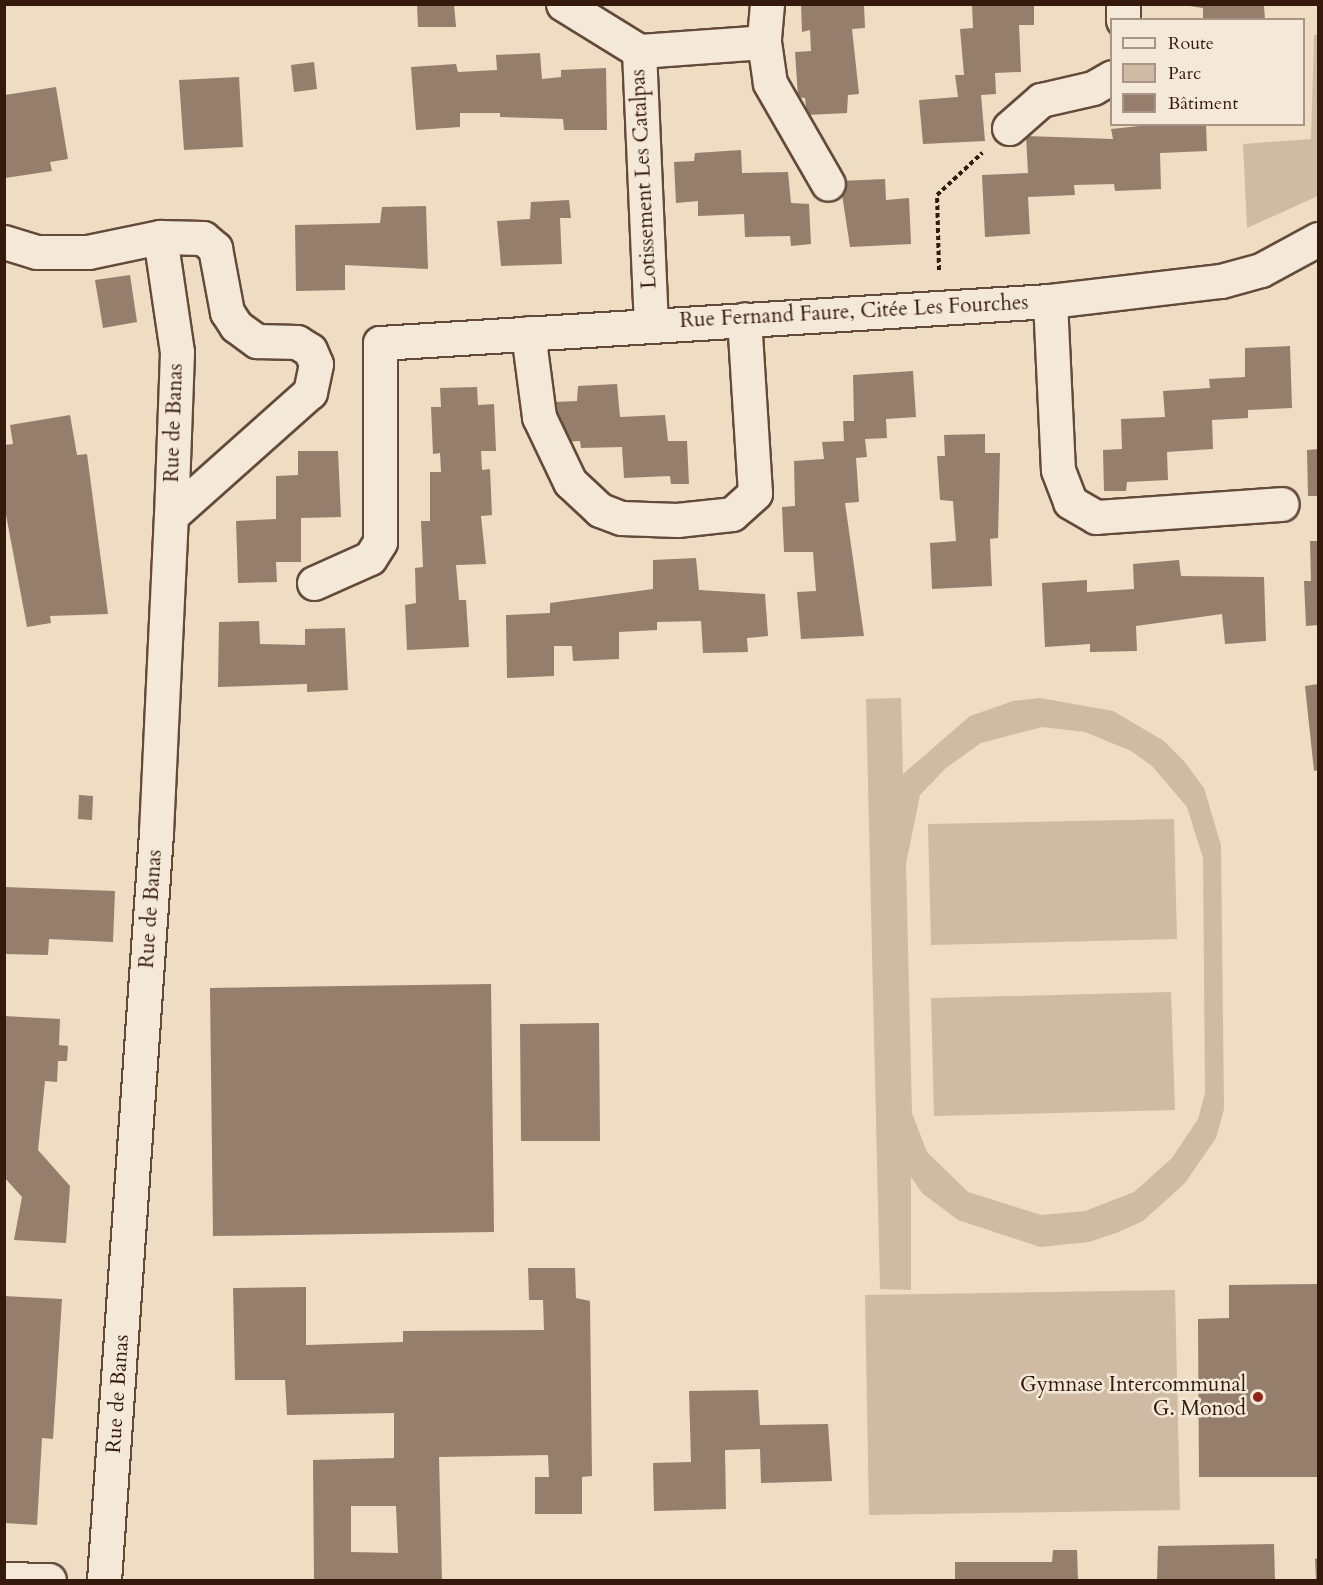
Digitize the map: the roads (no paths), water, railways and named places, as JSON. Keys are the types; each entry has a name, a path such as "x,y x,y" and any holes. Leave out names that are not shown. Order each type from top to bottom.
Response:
{"street":[{"name":"Lotissement Les Catalpas","path":"563,4 639,51 651,324"},
{"path":"768,4 764,42 777,102 828,184"},
{"path":"639,51 764,42"},
{"path":"1009,128 1041,100 1093,88 1110,78"},
{"path":"4,242 37,252 88,252 160,237 203,238 215,248 227,312 236,326 257,341 297,342 316,364 310,392 171,516"},
{"name":"Rue de Banas","path":"104,1581 156,832 171,516 177,352 160,237"},
{"name":"Rue Fernand Faure, Citée Les Fourches","path":"314,583 370,558 380,542 380,343 651,324 1050,301 1221,281 1261,270 1318,239"},
{"path":"1050,301 1058,470 1071,502 1096,517 1282,504"},
{"path":"528,333 539,417 570,482 600,510 621,518 677,520 732,514 755,493 744,319"},
{"path":"4,1579 49,1581"}],"place":[{"name":"Gymnase Intercommunal G. Monod","path":"1258,1397"}]}
